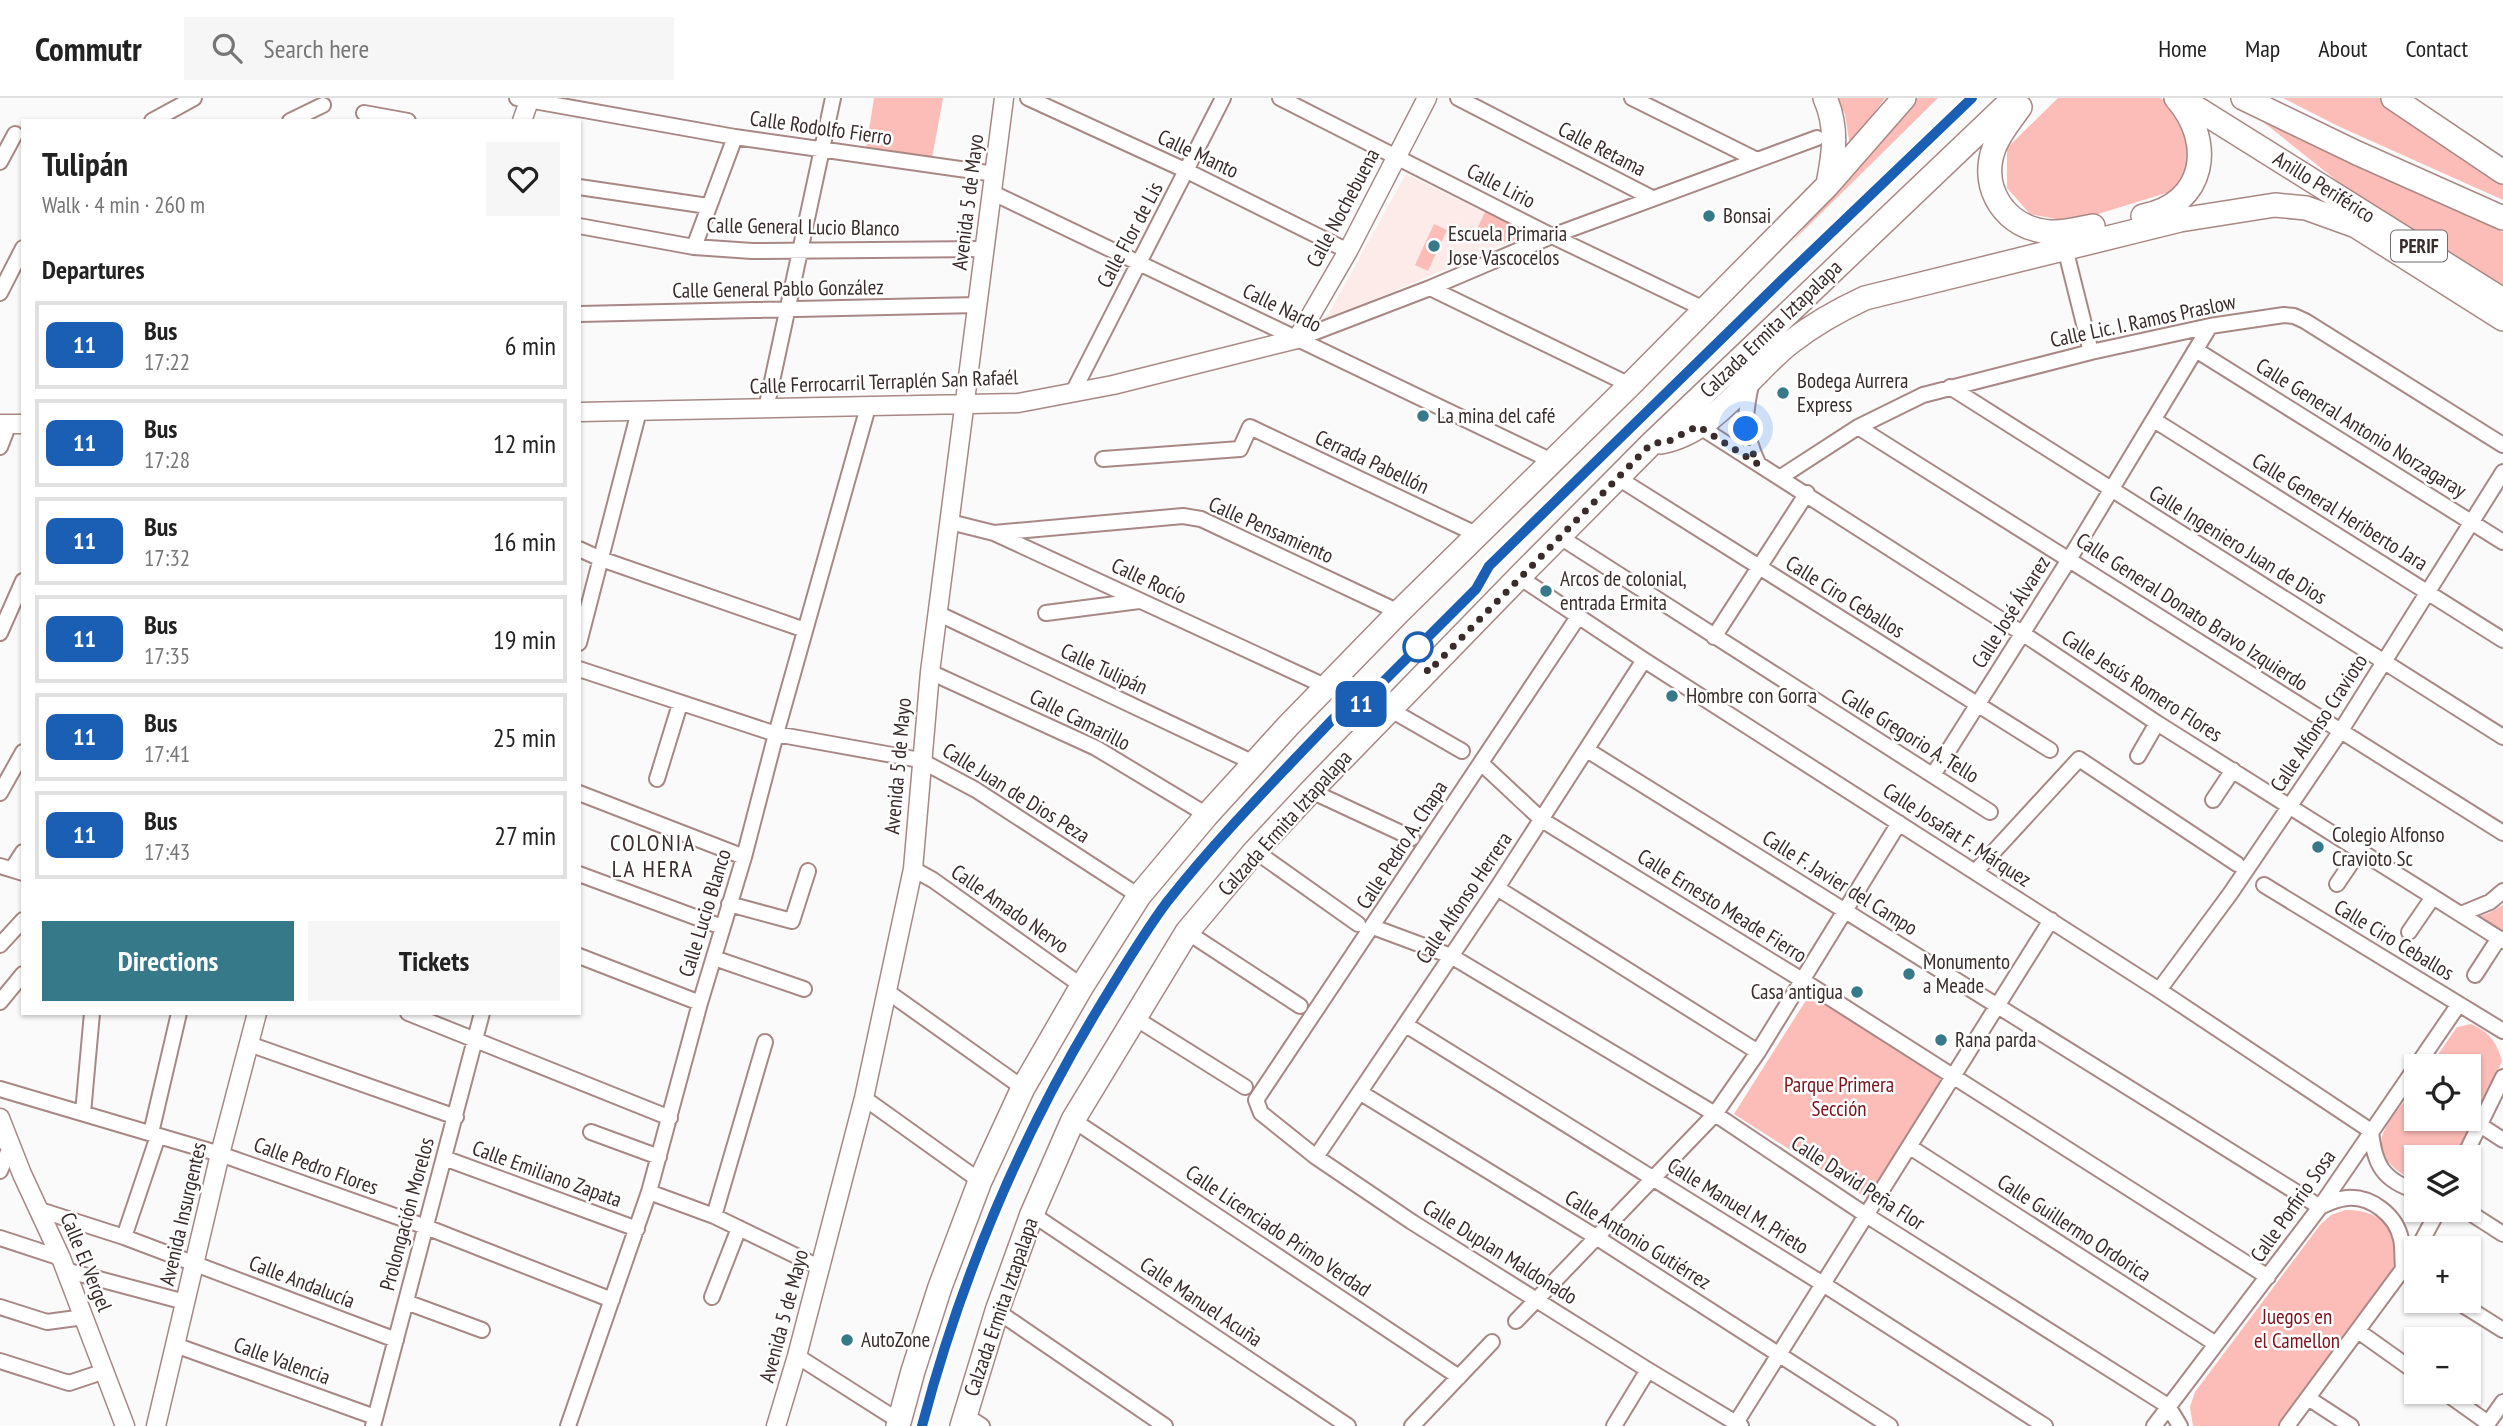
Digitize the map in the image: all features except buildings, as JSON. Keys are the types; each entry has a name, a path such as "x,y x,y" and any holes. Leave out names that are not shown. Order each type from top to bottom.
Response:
{"main road":[{"path":"1825,98 1832,113 1835,131 1833,160 1827,186"},
{"path":"899,1424 940,1287 981,1181 1023,1088 1082,986 1139,896 1254,763 1476,534 1630,385 1827,186 1904,98"},
{"name":"Calzada Ermita Iztapalapa","path":"970,1422 997,1311 1032,1214 1073,1120 1187,932 1255,851 1311,791 1651,444 1669,441 2014,98"},
{"path":"2025,98 1999,136 1989,169 1990,182 2005,212 2018,222 2043,231 2067,232 2155,214 2178,202 2192,184 2200,155 2194,124 2178,98"},
{"name":"Anillo Periférico","path":"2178,98 2335,193 2503,300"},
{"name":"Anillo Periférico","path":"2242,98 2503,218"},
{"path":"2393,98 2503,172"},
{"path":"1691,420 1753,377 1791,342 1832,313 1865,298 2180,220 2275,205 2306,208 2356,226 2503,318"}],"street":[{"path":"156,119 194,98"},
{"path":"766,409 833,98"},
{"name":"Avenida 5 de Mayo","path":"776,1426 821,1268 864,1098 913,869 920,760 930,672 1004,98"},
{"name":"Calle Manto","path":"1028,98 1348,251"},
{"name":"Calle Flor de Lis","path":"1073,391 1223,98"},
{"name":"Calle Lirio","path":"1280,98 1552,236 1704,309"},
{"name":"Calle Nochebuena","path":"1297,338 1348,251 1427,98"},
{"name":"Calle Retama","path":"1458,98 1652,198"},
{"path":"1632,98 1757,160"},
{"path":"522,119 525,99"},
{"name":"Calle Rodolfo Fierro","path":"525,99 735,137 995,174"},
{"path":"294,119 323,105"},
{"path":"364,113 397,119"},
{"path":"0,131 19,134 0,163"},
{"path":"694,247 735,137"},
{"name":"Calle Ferrocarril Terraplén San Rafaél","path":"581,412 1018,403 1141,379 1297,338 1430,288 1552,236 1817,138"},
{"path":"581,187 708,206"},
{"name":"Calle Nardo","path":"993,193 1552,461"},
{"name":"Calle General Lucio Blanco","path":"581,226 694,247 752,251 985,249"},
{"path":"2066,247 2091,352"},
{"path":"0,293 21,252"},
{"path":"1430,288 1630,385"},
{"name":"Calle General Pablo González","path":"581,314 978,305"},
{"name":"Calle Lic. I. Ramos Praslow","path":"1781,477 1858,427 1894,408 1950,387 2210,326 2284,315 2294,316 2503,445"},
{"name":"Calle José Álvarez","path":"1933,775 2070,558 2210,326"},
{"name":"Calle General Antonio Norzagaray","path":"2196,350 2503,542"},
{"path":"1753,377 1746,407 1746,429 1749,445 1758,464"},
{"name":"Calle Ingeniero Juan de Dios","path":"1950,387 2503,737"},
{"name":"Calle Lucio Blanco","path":"568,1426 649,1192 868,407"},
{"path":"581,635 639,411"},
{"name":"Calle Jesús Romero Flores","path":"1691,420 2157,723 2501,940"},
{"name":"Calle General Heriberto Jara","path":"2154,420 2503,640"},
{"path":"0,447 11,424"},
{"name":"Cerrada Pabellón","path":"1103,459 1240,449 1250,427 1476,534"},
{"name":"Calle General Donato Bravo Izquierdo","path":"1858,427 2503,833"},
{"name":"Calle Alfonso Cravioto","path":"2160,990 2340,732 2503,472"},
{"name":"Calle Ciro Ceballos","path":"1618,478 2050,750"},
{"path":"1714,637 1807,493"},
{"name":"Calle Pensamiento","path":"994,533 1183,516 1201,519 1399,612"},
{"name":"Calle Rocío","path":"950,522 994,533 1327,687"},
{"name":"Calle Gregorio A. Tello","path":"1560,537 1990,812"},
{"path":"581,550 805,630"},
{"name":"Calle Josafat F. Márquez","path":"1519,578 2160,990 2371,1131"},
{"path":"0,633 16,620 21,592"},
{"path":"1046,612 1140,601"},
{"name":"Calle Tulipán","path":"937,613 1254,763"},
{"name":"Calle Pedro A. Chapa","path":"1252,1091 1481,763 1578,617"},
{"name":"Calle Alfonso Herrera","path":"1316,1157 1542,820 1644,660"},
{"name":"Calle Juan de Dios Peza","path":"581,670 776,734 920,760 976,790 1139,896"},
{"name":"Calle Camarillo","path":"930,672 1096,748 1207,815"},
{"path":"657,779 680,704"},
{"path":"1391,710 1462,751"},
{"path":"2138,756 2157,723"},
{"name":"Calle F. Javier del Campo","path":"1587,750 2320,1207"},
{"path":"0,793 21,756"},
{"path":"1975,872 2080,759 2236,864"},
{"name":"Calle Ernesto Meade Fierro","path":"1481,763 1542,820 1802,980 2268,1277"},
{"path":"2213,800 2233,770"},
{"path":"1311,791 1412,838"},
{"path":"581,794 744,857"},
{"path":"1516,1321 1715,1114 1758,1052 1899,823"},
{"path":"2337,884 2360,850"},
{"name":"Calle David Peña Flor","path":"1255,851 1365,926 1451,956 1715,1114 1867,1215 2168,1406"},
{"name":"Calle Amado Nervo","path":"913,869 933,880 1082,986"},
{"path":"729,904 792,921 808,871"},
{"path":"581,875 722,927"},
{"name":"Calle Ciro Ceballos","path":"2263,885 2503,1031"},
{"path":"1497,888 1758,1052"},
{"path":"2461,914 2490,902 2503,891"},
{"path":"2409,932 2433,897"},
{"path":"1737,1425 2051,920"},
{"path":"0,944 21,922"},
{"path":"1187,932 1300,1006"},
{"path":"2475,975 2501,940"},
{"path":"581,957 700,1003"},
{"path":"714,958 804,989"},
{"path":"0,1002 21,976"},
{"path":"888,992 1023,1088"},
{"name":"Calle Porfirio Sosa","path":"2154,1426 2320,1207 2459,1004"},
{"path":"83,1113 92,1015"},
{"path":"124,1237 154,1135 179,1015"},
{"name":"Avenida Insurgentes","path":"156,1426 193,1264 256,1015"},
{"path":"413,1015 670,1118"},
{"name":"Prolongación Morelos","path":"374,1422 481,1015"},
{"path":"1135,1018 1252,1091"},
{"name":"Calle Manuel M. Prieto","path":"1406,1025 1823,1284 2045,1426"},
{"path":"714,1216 765,1042"},
{"path":"249,1044 456,1117"},
{"path":"2481,1123 2503,1077"},
{"name":"Calle Pedro Flores","path":"0,1090 220,1154 426,1227 612,1300"},
{"name":"Calle Duplan Maldonado","path":"1252,1091 1261,1113 1316,1157 1412,1222 1737,1425"},
{"name":"Calle Antonio Gutiérrez","path":"1361,1093 1596,1237 1890,1426"},
{"path":"864,1098 981,1181"},
{"name":"Calle El Vergel","path":"0,1118 5,1143 40,1210 63,1264 125,1426"},
{"name":"Calle Licenciado Primo Verdad","path":"1073,1120 1459,1377"},
{"path":"2481,1126 2503,1140"},
{"path":"2371,1131 2375,1157 2380,1168 2404,1186"},
{"path":"591,1132 659,1157"},
{"path":"0,1171 5,1143"},
{"name":"Calle Guillermo Ordorica","path":"1910,1147 2216,1344"},
{"name":"Calle Emiliano Zapata","path":"444,1158 637,1229"},
{"path":"649,1192 714,1216 821,1268"},
{"path":"2287,1426 2403,1268 2401,1239 2394,1223 2385,1212 2361,1199 2350,1198 2338,1199 2320,1207"},
{"name":"Calle Andalucía","path":"40,1210 124,1237 396,1340"},
{"name":"Calle Manuel Acuña","path":"1032,1214 1348,1426"},
{"path":"2481,1220 2503,1234"},
{"path":"712,1297 740,1228"},
{"path":"0,1238 63,1264 185,1302"},
{"path":"406,1302 482,1330"},
{"path":"0,1307 47,1322 84,1317"},
{"path":"997,1311 1165,1426"},
{"path":"2476,1313 2503,1330"},
{"path":"2358,1331 2404,1364"},
{"path":"1412,1426 1492,1342"},
{"name":"Calle Valencia","path":"175,1345 374,1422"},
{"path":"797,1356 899,1424"},
{"path":"0,1361 69,1383 105,1371"},
{"path":"1614,1426 1648,1370"},
{"path":"2308,1398 2351,1426"},
{"path":"2460,1404 2487,1425 2503,1402"},
{"path":"2168,1406 2180,1426"}],"shaded area":[{"name":"Escuela Primaria Jose Vascocelos","path":"1406,174 1529,234 1325,320"}],"green space":[{"path":"874,98 943,98 932,158 866,149"},
{"path":"1836,98 1885,98 1850,146 1845,114"},
{"path":"1917,98 1938,98 1790,244"},
{"path":"2058,98 2160,98 2172,104 2191,137 2187,175 2176,190 2072,222 2030,214 2007,188 2007,148"},
{"path":"2283,98 2387,98 2503,177 2503,200 2338,126"},
{"path":"2237,101 2503,232 2503,289 2342,185"},
{"path":"1485,212 1529,234 1508,243 1477,229"},
{"path":"1434,224 1447,230 1428,271 1415,265"},
{"path":"2503,905 2503,936 2474,918 2489,913"},
{"name":"Parque Primera Sección","path":"1810,994 1943,1080 1867,1199 1734,1114"},
{"path":"2471,1024 2483,1031 2491,1038 2502,1061 2481,1107 2481,1054 2438,1054 2457,1027"},
{"path":"2404,1102 2404,1131 2470,1131 2464,1145 2404,1145 2404,1175 2389,1162 2382,1148 2384,1131"},
{"name":"Juegos en el Camellon","path":"2345,1210 2372,1215 2390,1229 2396,1251 2390,1278 2279,1426 2193,1426 2190,1407 2195,1392 2320,1225 2331,1215"}],"bus line":[{"name":"11","path":"922,1426 964,1290 1019,1156 1085,1030 1166,904 1204,857 1334,718 1357,708 1476,589 1489,566 1972,98"}],"place":[{"name":"Bonsai","path":"1709,216"},
{"name":"Escuela Primaria Jose Vascocelos","path":"1434,246"},
{"name":"Bodega Aurrera Express","path":"1783,393"},
{"name":"La mina del café","path":"1423,416"},
{"name":"Arcos de colonial, entrada Ermita","path":"1546,591"},
{"name":"Hombre con Gorra","path":"1672,696"},
{"name":"Colegio Alfonso Cravioto Sc","path":"2318,847"},
{"name":"Monumento a Meade","path":"1909,974"},
{"name":"Casa antigua","path":"1857,992"},
{"name":"Rana parda","path":"1941,1040"},
{"name":"AutoZone","path":"847,1340"}],"district":[{"name":"COLONIA LA HERA","path":"653,856"}],"route":[{"path":"1418,647 1428,672 1651,444 1669,441 1698,426 1758,464 1749,445 1746,429"}]}
